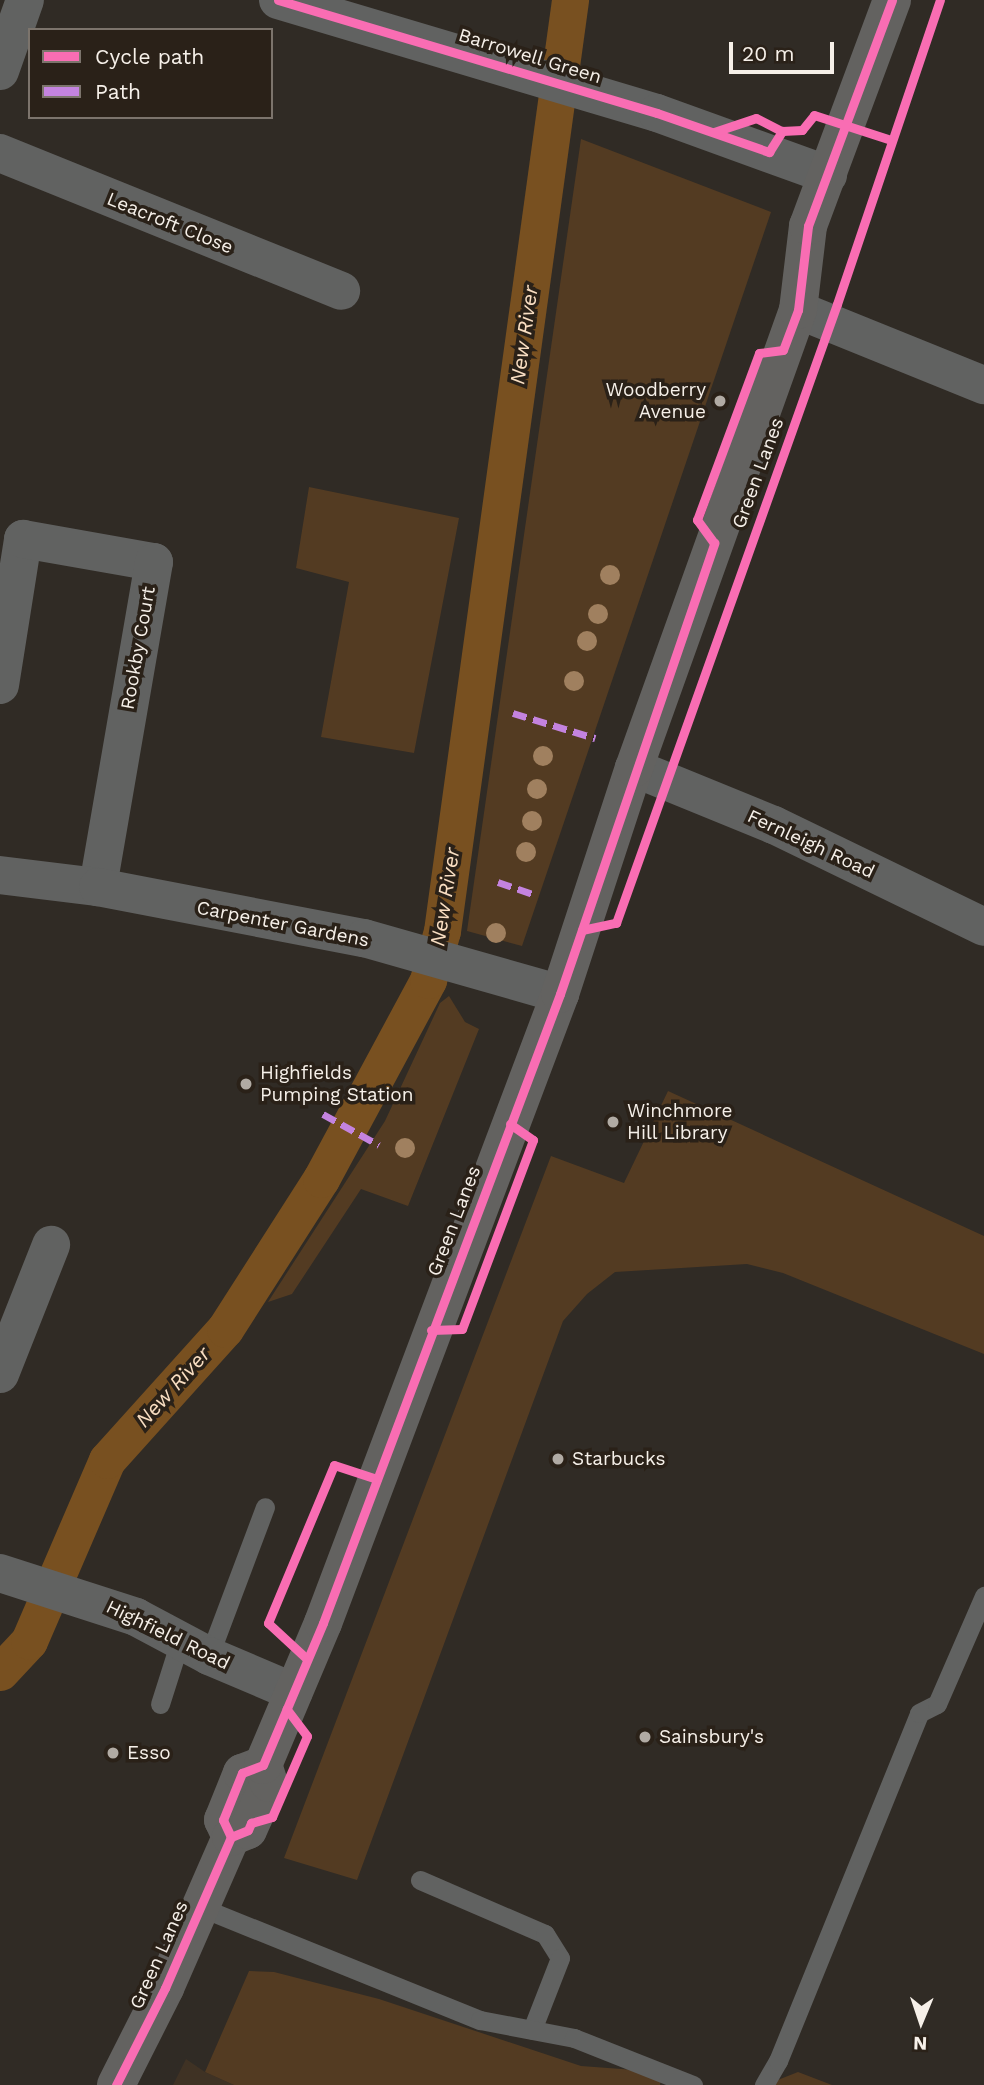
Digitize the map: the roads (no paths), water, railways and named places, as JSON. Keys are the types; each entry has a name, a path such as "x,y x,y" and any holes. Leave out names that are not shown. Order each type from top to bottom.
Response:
{"main road":[{"name":"Green Lanes","path":"116,2085 231,1837 223,1820 242,1773 263,1765 294,1692 560,994 634,768 797,310 808,226 892,0"}],"street":[{"path":"0,71 25,0"},
{"name":"Barrowell Green","path":"278,0 657,113 828,175"},
{"name":"Leacroft Close","path":"0,153 341,291"},
{"path":"797,310 984,385"},
{"name":"Rookby Court","path":"0,685 10,561 23,540 154,562 98,887"},
{"name":"Fernleigh Road","path":"634,768 774,825 984,928"},
{"name":"Carpenter Gardens","path":"0,875 98,887 363,938 473,967 560,994"},
{"path":"0,1374 51,1245"},
{"name":"Highfield Road","path":"17,1577 88,1598 294,1692"}],"lane":[{"path":"160,1704 195,1649 265,1507"},
{"path":"764,2085 778,2061 919,1713 937,1704 984,1596"},
{"path":"420,1880 545,1934 560,1958 532,2030"},
{"path":"200,1907 480,2020 574,2038 693,2085"}],"waterway":[{"name":"New River","path":"0,1672 29,1641 107,1460 225,1329 321,1179 428,980 442,931 570,0"}],"place":[{"name":"Woodberry Avenue","path":"720,401"},
{"name":"Highfields Pumping Station","path":"246,1084"},
{"name":"Winchmore Hill Library","path":"613,1122"},
{"name":"Starbucks","path":"558,1459"},
{"name":"Sainsbury's","path":"645,1737"},
{"name":"Esso","path":"113,1753"}]}
